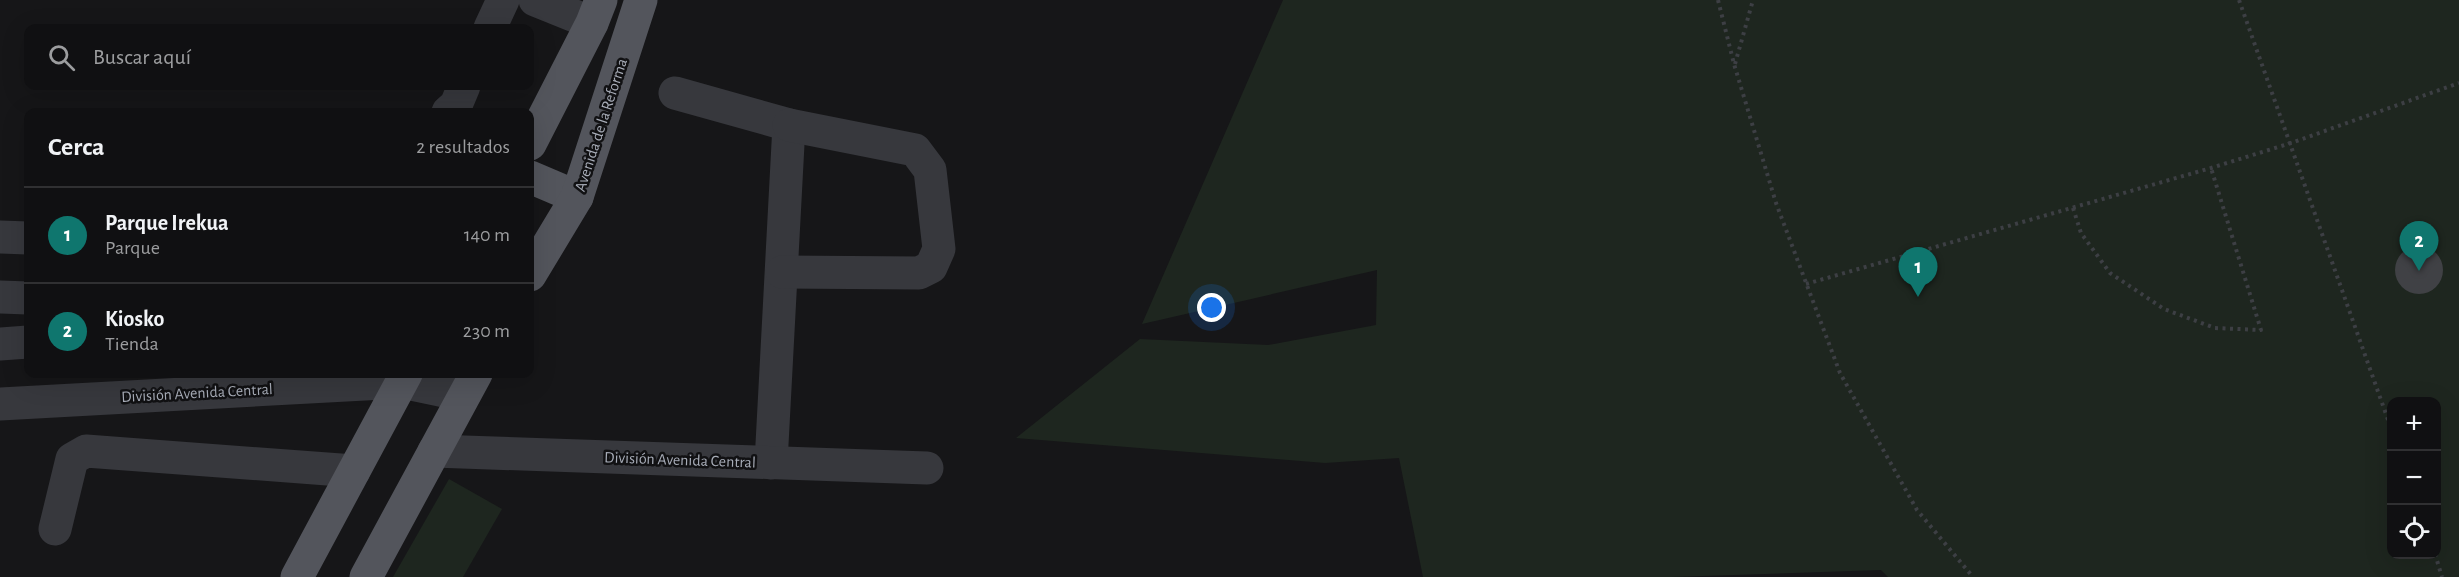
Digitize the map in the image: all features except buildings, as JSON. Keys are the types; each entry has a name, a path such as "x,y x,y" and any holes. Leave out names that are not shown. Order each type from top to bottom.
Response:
{"main road":[{"name":"Avenida de la Reforma","path":"534,268 577,197 641,0"},
{"path":"534,136 596,12"},
{"path":"534,179 577,197"},
{"path":"297,577 403,378"},
{"path":"366,577 470,384"}],"street":[{"path":"492,24 503,0"},
{"path":"535,0 596,12"},
{"path":"453,108 463,90"},
{"path":"675,93 789,125 915,150 930,170 939,249 931,267 919,273 782,272"},
{"path":"771,463 789,125"},
{"path":"0,237 24,238"},
{"path":"0,297 24,298"},
{"path":"0,344 24,342"},
{"name":"División Avenida Central","path":"0,404 389,378"},
{"name":"División Avenida Central","path":"413,378 470,384"},
{"path":"55,529 72,459 86,451 354,471"},
{"name":"División Avenida Central","path":"434,451 927,468"}],"path":[{"path":"1718,0 1734,64 1776,203 1840,373 1917,510 1973,577"},
{"path":"1734,64 1753,0"},
{"path":"2239,0 2387,419"},
{"path":"1806,284 2211,168 2291,143 2459,83"},
{"path":"2073,208 2081,234 2110,273 2164,309 2216,328 2261,330 2211,168"},
{"path":"2435,559 2442,577"}],"shaded area":[{"path":"1283,0 2459,0 2459,577 1888,577 1881,570 1672,577 1423,577 1399,458 1325,463 1016,438 1140,339 1268,345 1376,325 1377,270 1142,324"},
{"path":"449,479 502,509 463,577 393,577"}],"place":[{"name":"Kiosko","path":"2419,271"},
{"name":"Parque Irekua","path":"1918,297"}]}
